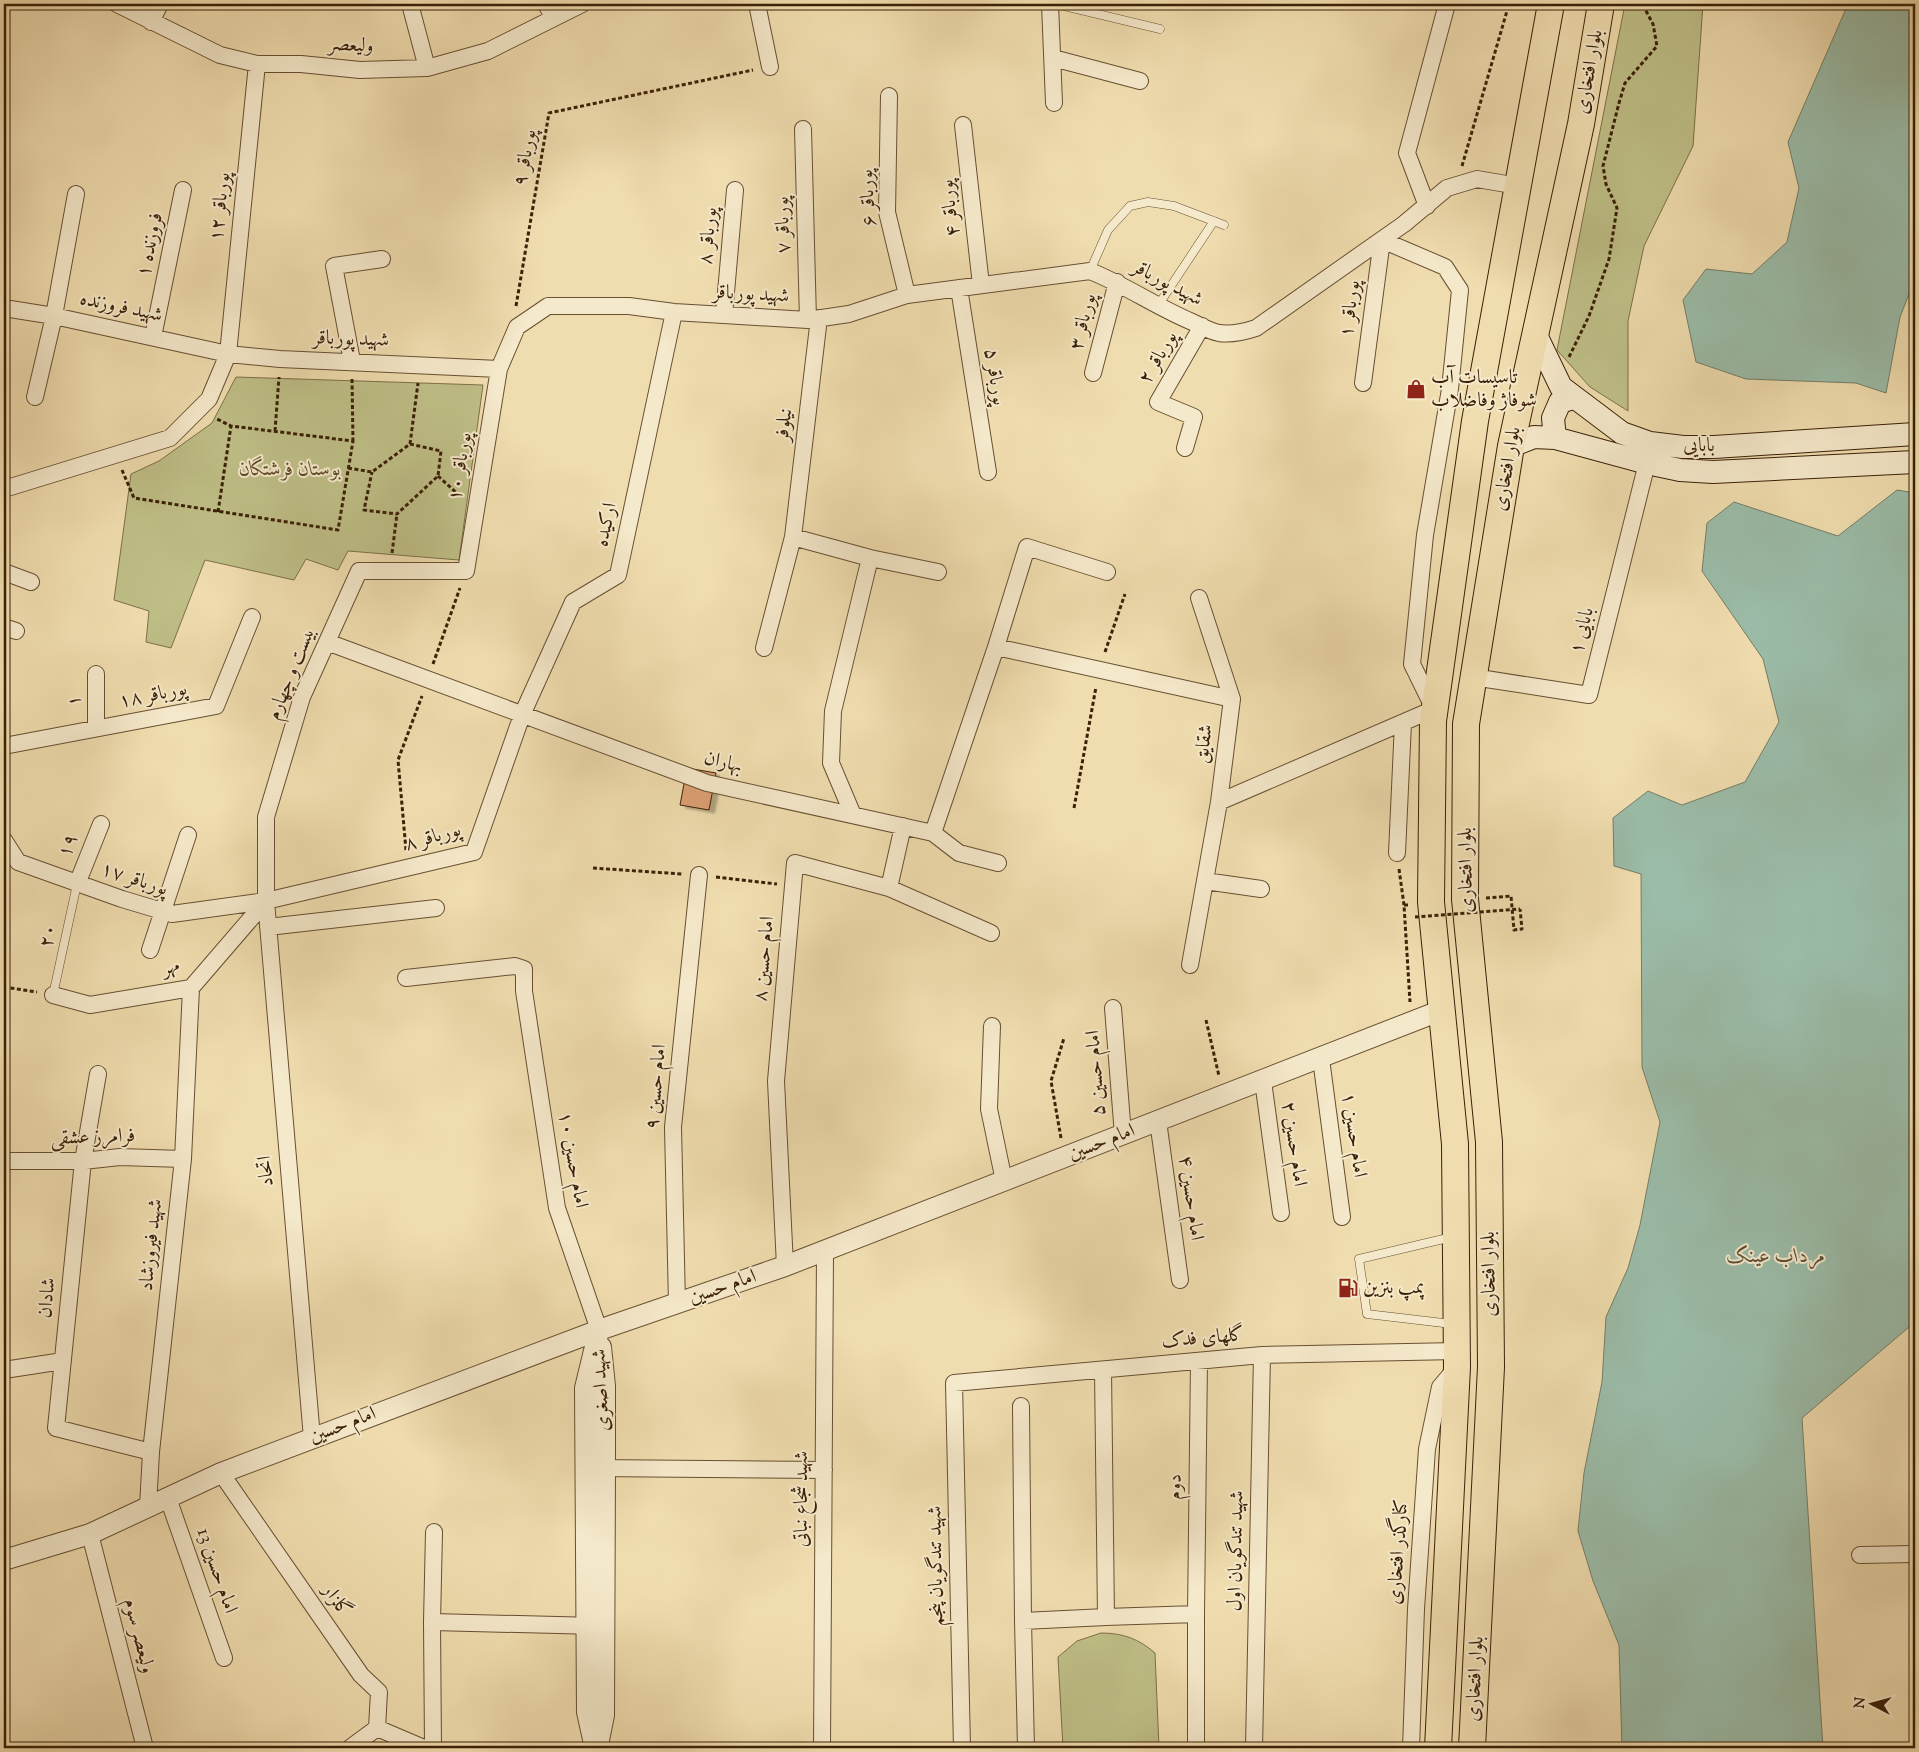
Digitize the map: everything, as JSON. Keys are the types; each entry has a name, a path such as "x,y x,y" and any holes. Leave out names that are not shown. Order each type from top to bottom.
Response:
{"highway":[{"name":"بلوار افتخاری","path":"1438,1748 1457,1359 1457,1325 1455,1144 1432,902 1434,709 1475,420 1551,4"},
{"name":"بلوار افتخاری","path":"1472,1748 1491,1368 1489,1142 1465,899 1466,724 1510,446 1581,124 1601,4"}],"main road":[{"name":"بابایی","path":"1535,333 1561,387 1573,398 1622,433 1650,443 1683,447 1915,434"},
{"path":"1555,438 1553,418 1556,410 1560,402 1573,398"},
{"name":"بابایی","path":"1510,446 1534,437 1555,438 1647,463 1680,470 1713,472 1915,462"}],"street":[{"name":"ولیعصر","path":"117,4 220,55 257,64 301,64 360,70 427,68 488,51 550,11 582,4"},
{"path":"151,22 160,4"},
{"path":"410,4 427,68"},
{"path":"757,4 770,67"},
{"path":"1050,4 1054,103"},
{"path":"1426,206 1407,153 1447,4"},
{"path":"1053,58 1140,81"},
{"name":"پورباقر ۱۲","path":"228,354 257,64"},
{"name":"پورباقر ۶","path":"889,96 887,212 907,296"},
{"name":"پورباقر ۴","path":"963,125 981,285"},
{"name":"پورباقر ۷","path":"803,129 814,319"},
{"name":"شهید پورباقر","path":"228,354 280,359 499,369 517,327 548,306 629,306 674,312 814,319 849,314 907,296 1090,271 1117,282 1157,307 1202,326 1218,332 1238,333 1256,328 1382,240 1447,188 1477,179 1518,186"},
{"name":"فروزنده ۱","path":"153,337 184,190"},
{"name":"پورباقر ۸","path":"724,315 735,190"},
{"path":"35,396 54,316 76,194"},
{"path":"1219,802 1434,709 1412,664 1425,535 1450,389 1460,290 1445,267 1382,240"},
{"name":"پورباقر ۱","path":"1363,383 1382,240"},
{"path":"352,361 334,266 382,260"},
{"name":"پورباقر ۳","path":"1093,373 1117,282"},
{"name":"پورباقر ۵","path":"959,288 988,472"},
{"name":"شهید فروزنده","path":"4,308 54,316 228,354"},
{"name":"ارکیده","path":"522,715 573,602 618,576 674,312"},
{"name":"نیلوفر","path":"764,648 792,537 814,319"},
{"name":"پورباقر ۲","path":"1185,448 1194,417 1158,402 1202,326"},
{"path":"4,489 170,438 209,399 228,354"},
{"name":"پورباقر ۱۰","path":"466,571 499,369"},
{"name":"بابایی ۱","path":"1473,677 1589,695 1647,463"},
{"path":"792,537 870,558 938,572"},
{"path":"998,863 959,853 933,833 996,647 1027,547 1107,572"},
{"path":"853,814 831,763 834,711 870,558"},
{"name":"بیست و چهارم","path":"266,901 266,817 302,697 359,571 466,571"},
{"path":"4,572 31,582"},
{"path":"1199,598 1232,699"},
{"name":"پورباقر ۱۸","path":"4,746 216,706 252,617"},
{"name":"بهاران","path":"327,642 706,783 933,833"},
{"name":"شقایق","path":"996,647 1232,699 1219,802 1190,965"},
{"name":"۱","path":"96,674 96,728"},
{"name":"پورباقر ۸","path":"266,901 474,852 522,715"},
{"path":"1397,853 1403,723"},
{"name":"۱۹","path":"77,884 101,824"},
{"path":"889,888 903,826"},
{"path":"150,950 188,835"},
{"name":"پورباقر ۱۷","path":"4,840 18,862 77,884 172,914 266,901"},
{"name":"امام حسین ۸","path":"785,1266 776,1081 795,863 889,888 991,933"},
{"name":"امام حسین ۹","path":"677,1304 673,1127 699,875"},
{"path":"1205,881 1261,889"},
{"name":"اتحاد","path":"266,901 312,1438"},
{"name":"مهر","path":"53,995 90,1005 191,988 266,901"},
{"path":"268,927 436,908"},
{"name":"امام حسین ۱۰","path":"406,978 515,966 524,969 524,991 557,1208 599,1330"},
{"name":"شهید فیروزشاد","path":"148,1507 151,1452 183,1159 191,988"},
{"name":"امام حسین ۵","path":"1113,1008 1123,1135"},
{"name":"امام حسین","path":"4,1560 90,1534 221,1473 599,1330 826,1251 1321,1059 1442,1010"},
{"path":"992,1026 989,1110 1004,1181"},
{"name":"امام حسین ۱","path":"1321,1059 1342,1217"},
{"name":"شادان","path":"98,1074 83,1161 56,1428 151,1452"},
{"name":"امام حسین ۲","path":"1263,1081 1281,1213"},
{"name":"امام حسین ۴","path":"1158,1121 1180,1280"},
{"name":"فرامرز عشقی","path":"4,1161 83,1161 120,1156 183,1159"},
{"name":"شهید شجاع نباتی","path":"822,1748 826,1251"},
{"name":"شهید اصغری","path":"596,1748 588,1712 596,1626 596,1468 585,1388 599,1330"},
{"name":"گلهای فدک","path":"954,1384 1262,1355 1457,1359"},
{"name":"شهید تندگویان اول","path":"1254,1748 1262,1355"},
{"name":"کنارگذر افتخاری","path":"1411,1748 1416,1609 1427,1449 1440,1387 1457,1359"},
{"path":"4,1370 63,1361"},
{"name":"دوم","path":"1196,1748 1199,1361"},
{"path":"1102,1370 1106,1617"},
{"name":"شهید تندگویان پنجم","path":"954,1384 962,1748"},
{"path":"1021,1406 1026,1748"},
{"path":"596,1468 824,1470"},
{"name":"گلزار","path":"221,1473 361,1675 380,1692 378,1728"},
{"name":"امام حسین 13","path":"168,1498 224,1658"},
{"path":"433,1748 432,1622 434,1532"},
{"name":"ولیعصر سوم","path":"90,1534 145,1748"},
{"path":"1860,1555 1915,1554"},
{"path":"1023,1620 1196,1614"},
{"path":"432,1622 596,1626"},
{"path":"350,1748 378,1728 424,1748"}],"lane":[{"path":"1056,4 1160,29"},
{"path":"1090,271 1108,230 1130,206 1148,202 1174,206 1224,225"},
{"path":"1157,307 1214,222"},
{"name":"۲۰","path":"53,995 77,884"},
{"path":"1456,1236 1360,1259 1367,1314 1457,1325"}],"path":[{"path":"1457,185 1509,4"},
{"path":"1558,380 1589,316 1609,259 1617,208 1606,184 1603,166 1626,83 1657,46 1653,24 1645,9 1645,4"},
{"name":"پورباقر ۹","path":"513,315 518,297 549,113 770,67"},
{"path":"275,431 280,359"},
{"path":"116,455 134,498 338,530 353,440 352,361"},
{"path":"397,514 364,510 372,472 410,444 420,365"},
{"path":"198,410 232,426 353,440"},
{"path":"218,512 232,426"},
{"path":"389,571 397,514 438,476 441,451 410,444"},
{"path":"348,468 372,472"},
{"path":"438,476 476,510"},
{"path":"408,867 398,760 466,571"},
{"path":"1074,808 1099,670 1124,594"},
{"path":"1397,853 1404,905 1411,1022"},
{"path":"1415,917 1520,909 1522,930 1514,930 1511,896"},
{"path":"1404,905 1412,904"},
{"path":"4,987 53,995"},
{"path":"1206,1020 1224,1096"},
{"path":"1064,1038 1051,1081 1064,1158"}],"green space":[{"path":"1625,4 1703,4 1693,146 1644,246 1628,321 1628,411 1590,387 1557,350"},
{"name":"بوستان فرشتگان","path":"236,377 483,385 459,560 348,551 338,570 306,559 294,580 205,560 171,648 146,642 149,611 114,600 131,474 159,461 212,423"},
{"path":"1101,1633 1116,1634 1130,1638 1143,1644 1155,1653 1159,1748 1063,1748 1058,1657 1077,1641"}],"water":[{"path":"1848,4 1915,4 1915,279 1900,317 1886,393 1856,383 1746,379 1696,362 1683,300 1706,269 1752,274 1787,242 1799,188 1788,142"},
{"name":"مرداب عینک","path":"1897,490 1915,493 1915,1322 1802,1418 1823,1748 1622,1748 1619,1645 1593,1581 1578,1531 1584,1473 1602,1382 1606,1317 1628,1268 1640,1225 1660,1122 1642,1067 1641,874 1614,866 1613,818 1648,791 1682,805 1745,782 1779,722 1763,659 1702,571 1707,523 1734,502 1838,536"}],"building":[{"path":"687,768 716,773 709,810 680,805"}],"place":[{"name":"تاسیسات آب شوفاژ وفاضلاب","path":"1416,389"},
{"name":"پمپ بنزین","path":"1348,1288"}]}
